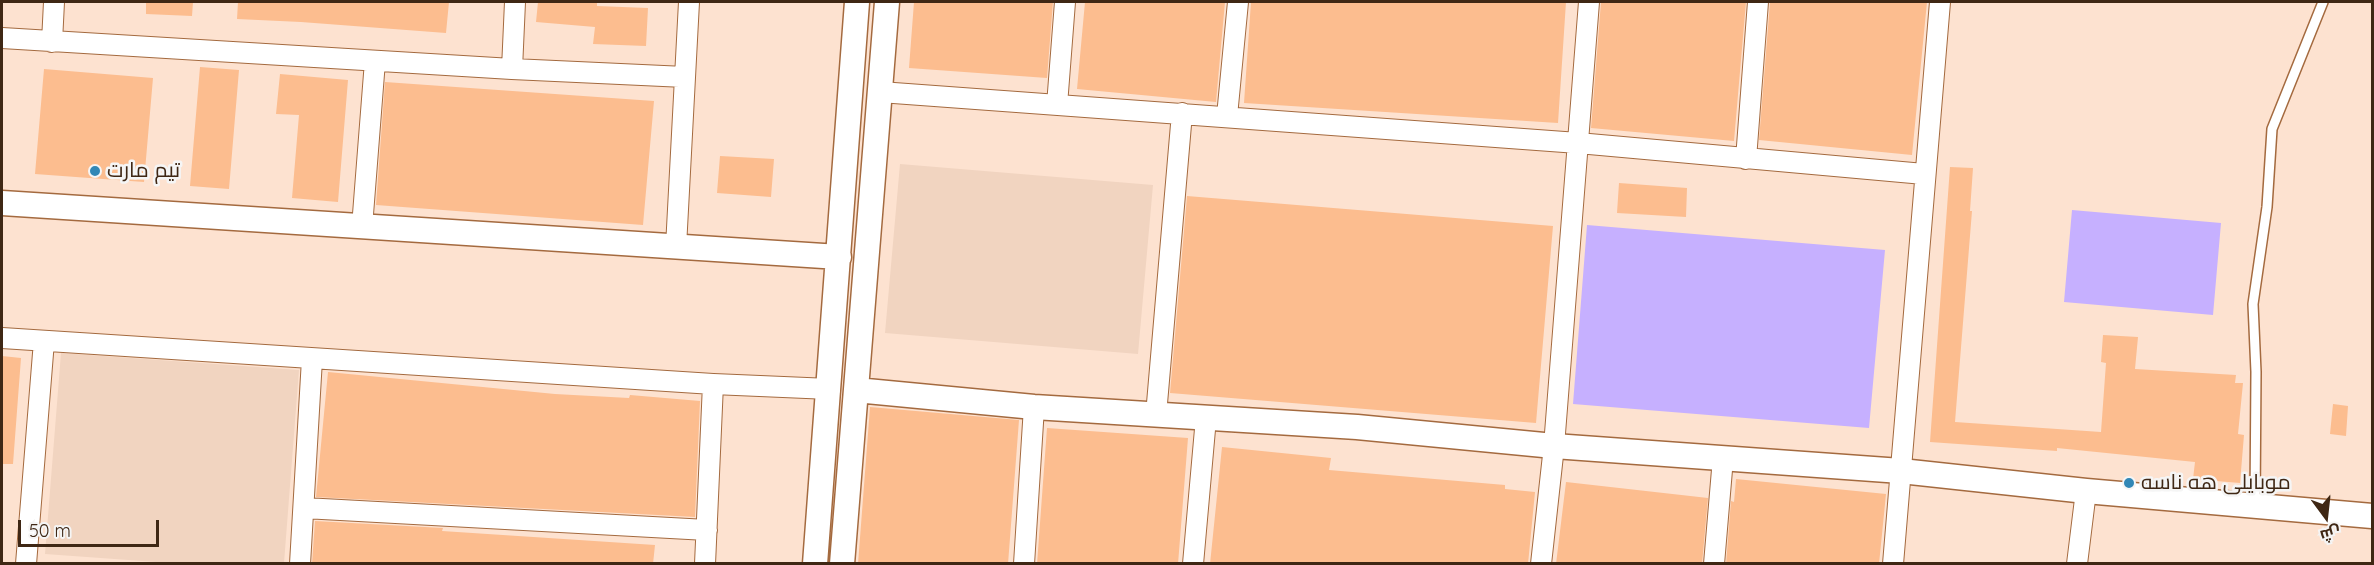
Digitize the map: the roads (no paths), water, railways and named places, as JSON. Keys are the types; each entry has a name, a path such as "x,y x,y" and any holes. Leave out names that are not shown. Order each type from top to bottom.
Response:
{"street":[{"path":"52,42 54,2"},
{"path":"512,69 515,2"},
{"path":"676,247 689,2"},
{"path":"815,564 830,389 857,2"},
{"path":"842,564 887,2"},
{"path":"1057,105 1065,2"},
{"path":"1227,116 1238,2"},
{"path":"1541,564 1554,446 1589,2"},
{"path":"1746,159 1758,2"},
{"path":"1893,564 1940,2"},
{"path":"2,38 512,69 685,76"},
{"path":"362,227 375,61"},
{"path":"853,67 881,80 1057,105 1578,143 1924,174"},
{"path":"1156,415 1182,113"},
{"path":"2,203 839,257"},
{"path":"2,338 712,384 830,389"},
{"path":"26,564 44,341"},
{"path":"300,564 312,359"},
{"path":"705,564 712,384"},
{"path":"856,390 1034,407 1357,427 1554,446 1901,471 2086,491 2373,516"},
{"path":"1024,564 1034,407"},
{"path":"1193,564 1206,418"},
{"path":"1714,564 1723,458"},
{"path":"2077,564 2086,491"},
{"path":"304,508 706,530"}],"lane":[{"path":"2254,506 2256,372 2253,304 2267,207 2272,129 2323,2"}],"place":[{"name":"تیم مارت","path":"95,171"},
{"name":"موبایلی هه ناسه","path":"2129,483"}]}
